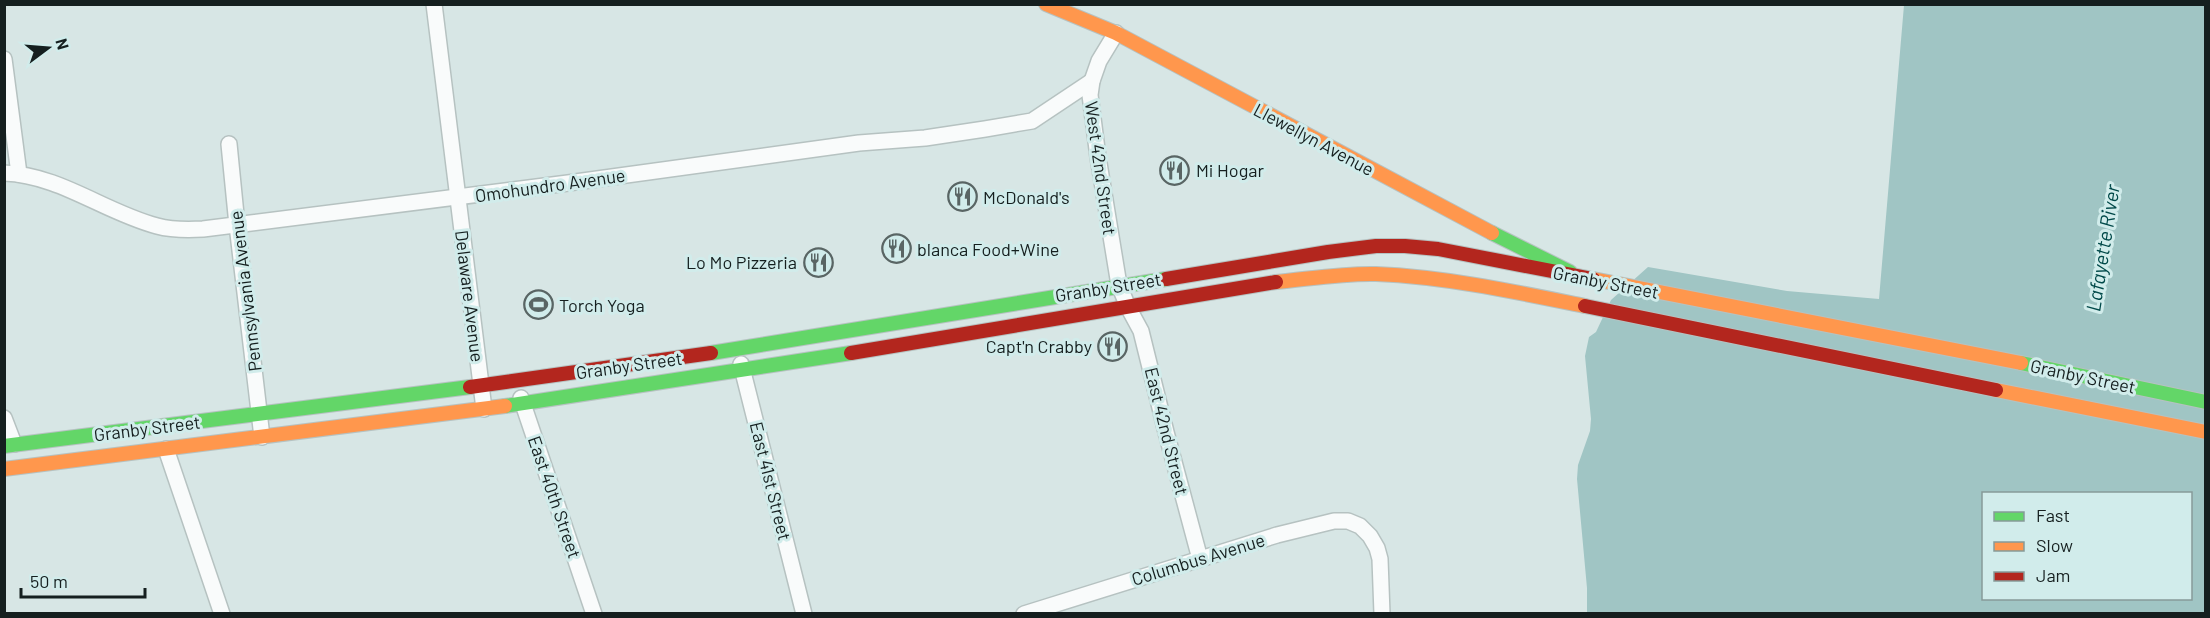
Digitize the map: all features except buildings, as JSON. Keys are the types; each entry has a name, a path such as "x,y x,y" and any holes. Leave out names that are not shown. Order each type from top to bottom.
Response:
{"main road":[{"name":"Llewellyn Avenue","path":"1046,4 1116,33 1431,202 1496,232 1582,278"},
{"name":"Granby Street","path":"9,445 481,386 738,349 1119,285 1376,246 1438,249 1954,349 2205,402"},
{"name":"Granby Street","path":"4,469 524,404 742,371 1271,283 1342,275 1376,274 1458,282 1576,304 2205,432"}],"street":[{"name":"Delaware Avenue","path":"434,4 484,409"},
{"name":"West 42nd Street","path":"1116,33 1099,62 1090,95 1119,285 1128,307"},
{"path":"4,59 12,174"},
{"name":"Omohundro Avenue","path":"12,174 32,176 68,188 122,214 157,226 180,230 457,197 859,143 925,138 1032,121 1092,81"},
{"name":"Pennsylvania Avenue","path":"230,144 237,225 262,437"},
{"name":"East 42nd Street","path":"1128,307 1142,331 1200,559"},
{"name":"East 41st Street","path":"738,349 804,614"},
{"name":"East 40th Street","path":"516,381 594,614"},
{"path":"4,418 9,445"},
{"path":"166,449 222,614"},
{"name":"Columbus Avenue","path":"1024,614 1052,610 1277,535 1334,521 1348,521 1360,526 1370,536 1380,559 1382,614"}],"water":[{"name":"Lafayette River","path":"1904,5 2205,5 2205,613 1587,613 1587,588 1577,479 1578,465 1590,431 1591,419 1585,356 1589,337 1596,332 1611,300 1648,267 1787,291 1879,299"}],"traffic: fast":[{"path":"1492,233 1570,272"},
{"path":"711,353 1166,279"},
{"path":"505,406 851,353"},
{"path":"2021,363 2206,402"},
{"path":"4,446 470,387"}],"traffic: slow":[{"path":"1046,4 1116,33 1492,233"},
{"path":"1276,282 1351,274 1429,278 1585,306"},
{"path":"1593,279 2021,363"},
{"path":"1996,390 2206,432"},
{"path":"4,469 505,406"}],"traffic: jam":[{"path":"1166,279 1376,246 1438,249 1593,279"},
{"path":"851,353 1276,282"},
{"path":"1585,306 1996,390"},
{"path":"470,387 711,353"}],"place":[{"name":"Mi Hogar","path":"1175,170"},
{"name":"McDonald's","path":"962,197"},
{"name":"blanca Food+Wine","path":"896,249"},
{"name":"Lo Mo Pizzeria","path":"818,262"},
{"name":"Torch Yoga","path":"538,305"},
{"name":"Capt'n Crabby","path":"1113,346"}]}
